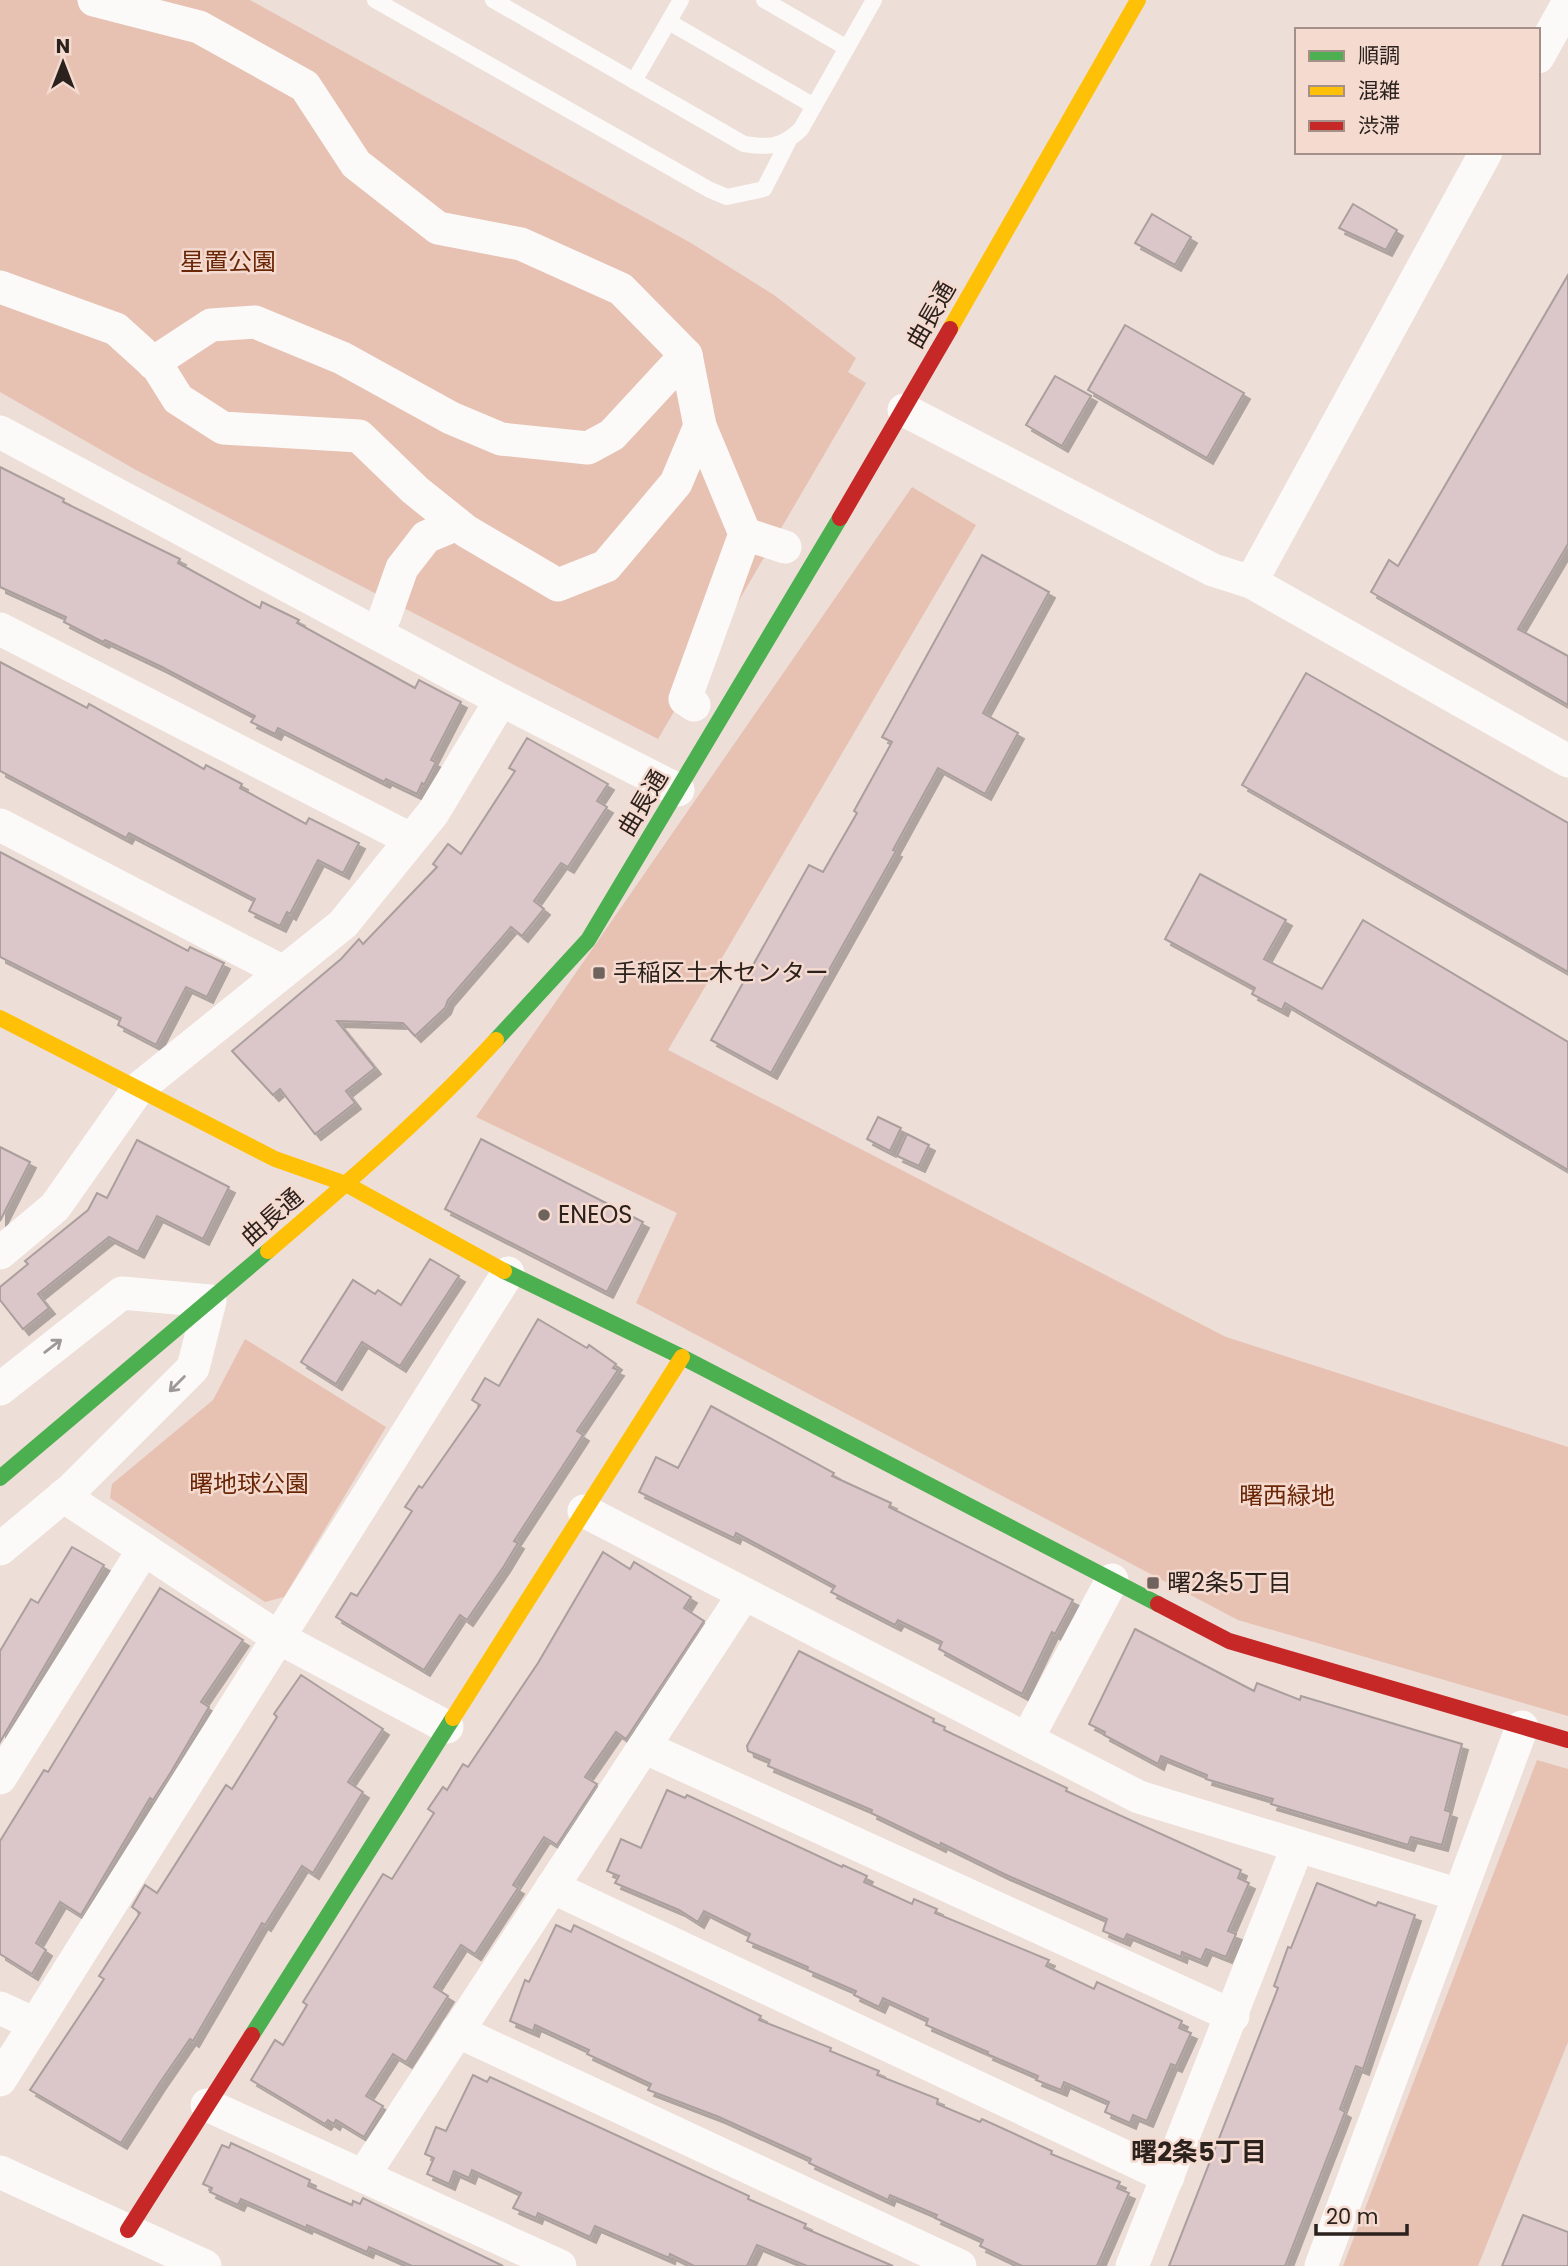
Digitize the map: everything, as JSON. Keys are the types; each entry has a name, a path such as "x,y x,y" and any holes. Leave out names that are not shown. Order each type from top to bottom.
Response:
{"street":[{"path":"94,0 199,27 305,86 356,164 438,228 521,244 621,289 685,355 700,426 745,534 685,699 694,705"},
{"name":"曲長通","path":"0,1478 346,1184 464,1074 588,940 904,410 1138,0"},
{"path":"1540,53 1568,3"},
{"path":"1251,582 1485,154"},
{"path":"0,287 116,329 153,362 178,399 223,428 359,436 415,490 457,524 558,585 606,566 676,483 700,426"},
{"path":"153,362 211,326 256,323 342,358 451,418 501,439 588,448 612,435 685,355"},
{"path":"904,410 1213,570 1251,582 1568,761"},
{"path":"0,432 501,700 678,789"},
{"path":"385,616 402,568 426,537 457,524"},
{"path":"745,534 785,547"},
{"path":"0,629 410,839"},
{"path":"4,1245 55,1207 138,1089 343,924 433,813 501,700"},
{"path":"0,825 283,972"},
{"path":"0,1018 275,1159 346,1184 508,1273 682,1357 1229,1642 1568,1740"},
{"path":"0,2080 508,1273"},
{"path":"0,1389 122,1293 210,1301 193,1368 63,1496 0,1549"},
{"path":"128,2230 682,1357"},
{"path":"63,1496 279,1638 447,1727"},
{"path":"584,1511 1139,1797 1297,1848 1459,1895"},
{"path":"0,1778 144,1549"},
{"path":"1027,1739 1112,1580"},
{"path":"363,2176 744,1594"},
{"path":"1321,2266 1521,1727"},
{"path":"644,1747 1233,2016"},
{"path":"1132,2266 1233,2016 1297,1848"},
{"path":"552,1887 1168,2178"},
{"path":"0,2008 35,2024"},
{"path":"457,2031 960,2266"},
{"path":"207,2105 560,2266"},
{"path":"0,2172 205,2266"}],"lane":[{"path":"375,0 710,190 727,197 764,189 788,142 801,129 874,0"},
{"path":"493,0 744,144 768,148 788,142"},
{"path":"634,81 681,0"},
{"path":"764,0 847,48"},
{"path":"669,22 814,106"}],"green space":[{"name":"星置公園","path":"0,0 250,0 691,243 774,295 856,358 848,372 866,383 658,739 136,470 0,392"},
{"name":"曙西緑地","path":"912,487 976,525 668,1050 1226,1337 1568,1447 1568,1716 1238,1620 636,1303 677,1213 476,1117"},
{"name":"曙地球公園","path":"245,1339 386,1427 284,1597 265,1602 110,1498 112,1484 213,1400"},
{"path":"1537,1760 1568,1769 1568,2042 1478,2266 1343,2266"}],"building":[{"path":"1353,204 1397,230 1386,250 1339,228"},
{"path":"1152,214 1191,237 1175,265 1135,243"},
{"path":"1568,275 1568,544 1518,629 1568,656 1568,705 1371,592 1389,560 1398,566"},
{"path":"1125,325 1244,393 1207,458 1088,390"},
{"path":"1055,376 1091,396 1062,446 1026,425"},
{"path":"0,467 64,499 63,502 180,559 178,563 260,608 262,602 299,620 297,623 415,688 419,680 461,702 431,760 436,762 424,785 422,783 417,794 386,779 384,782 278,728 275,734 251,722 255,716 162,667 64,622 66,617 0,587"},
{"path":"982,555 1049,592 983,713 1018,733 985,794 938,768 893,850 896,851 771,1073 711,1040 809,865 823,872 857,813 854,811 892,742 882,737"},
{"path":"0,662 87,708 89,704 204,769 206,765 242,784 240,788 306,824 309,818 359,843 343,873 318,860 290,914 287,912 280,926 249,911 255,899 129,833 126,838 0,771"},
{"path":"1306,673 1568,823 1568,972 1242,785"},
{"path":"527,738 608,784 597,801 607,807 568,867 561,863 534,901 544,909 522,936 511,927 448,1000 445,1008 415,1036 403,1023 337,1021 375,1068 346,1091 355,1103 315,1134 280,1089 273,1095 232,1051 341,959 359,939 363,944 437,867 433,864 448,844 461,854 515,771 509,768"},
{"path":"0,852 188,951 190,947 224,963 207,997 186,987 156,1045 118,1025 121,1018 0,957"},
{"path":"1200,874 1286,920 1264,959 1322,989 1363,920 1568,1042 1568,1170 1285,1003 1282,1010 1252,994 1255,988 1165,939"},
{"path":"878,1117 901,1128 890,1151 867,1139"},
{"path":"907,1134 929,1145 919,1166 897,1156"},
{"path":"481,1139 643,1222 607,1292 445,1209"},
{"path":"137,1140 229,1187 203,1239 157,1216 138,1252 109,1237 38,1294 49,1308 23,1329 0,1300 0,1287 28,1264 25,1261 88,1210 97,1193 107,1198"},
{"path":"0,1147 30,1162 0,1221"},
{"path":"430,1259 459,1276 400,1366 362,1342 336,1384 301,1362 353,1280 375,1294 378,1290 401,1305"},
{"path":"538,1319 587,1348 589,1345 616,1364 613,1368 618,1370 577,1431 583,1435 514,1541 518,1543 504,1566 467,1620 460,1615 424,1670 336,1617 351,1593 357,1596 412,1511 405,1507 419,1486 422,1488 480,1405 472,1400 485,1378 499,1386"},
{"path":"711,1406 834,1473 832,1476 891,1503 889,1507 1073,1600 1055,1634 1052,1632 1022,1694 939,1649 942,1642 898,1620 895,1625 831,1592 835,1586 736,1533 734,1538 639,1492 656,1457 678,1468"},
{"path":"72,1547 104,1565 0,1742 0,1651 31,1599 38,1603"},
{"path":"603,1552 630,1569 634,1562 691,1597 684,1608 704,1621 626,1739 616,1732 585,1777 597,1784 557,1845 544,1837 513,1885 518,1888 475,1954 461,1945 434,1987 448,1996 406,2062 393,2054 366,2096 383,2106 364,2137 336,2120 334,2124 328,2120 325,2124 251,2080 275,2040 283,2045 307,2005 303,2002 383,1874 392,1879 434,1813 428,1809 443,1787 447,1790 463,1764 468,1767 538,1663"},
{"path":"160,1588 243,1640 201,1702 209,1707 171,1772 153,1800 150,1798 81,1915 60,1902 36,1943 46,1950 32,1974 0,1954 0,1841 44,1770 48,1772"},
{"path":"1135,1629 1254,1691 1257,1683 1300,1700 1301,1696 1462,1744 1445,1810 1451,1812 1442,1845 1411,1837 1408,1845 1271,1804 1273,1799 1206,1779 1207,1775 1161,1756 1158,1764 1104,1735 1105,1732 1089,1724"},
{"path":"799,1651 934,1719 933,1722 945,1727 944,1730 1067,1788 1066,1791 1241,1870 1238,1878 1249,1883 1228,1931 1236,1934 1226,1957 1206,1949 1201,1960 1182,1952 1181,1957 1127,1934 1124,1940 1103,1931 1107,1919 941,1843 940,1846 871,1813 872,1810 768,1766 770,1760 748,1751 747,1746"},
{"path":"301,1675 383,1729 348,1782 363,1792 313,1873 302,1866 265,1925 262,1923 193,2041 190,2039 121,2143 30,2090 104,1979 99,1976 140,1913 132,1907 145,1885 157,1893 226,1785 232,1789 277,1717 274,1714"},
{"path":"667,1790 685,1798 687,1795 867,1876 864,1882 912,1904 914,1899 937,1909 935,1913 1049,1960 1046,1966 1094,1989 1097,1982 1182,2021 1179,2028 1191,2033 1176,2066 1171,2064 1147,2121 1133,2115 1130,2123 1105,2112 1109,2102 1064,2082 1061,2090 1036,2080 1038,2076 926,2025 928,2019 883,1998 879,2007 854,1995 856,1991 807,1970 808,1967 747,1941 750,1934 704,1911 698,1922 679,1910 615,1883 619,1876 607,1871 621,1839 641,1848"},
{"path":"1317,1883 1376,1906 1378,1902 1415,1915 1363,2069 1356,2066 1340,2109 1345,2112 1285,2266 1169,2266 1278,1988 1274,1986 1288,1947 1291,1948"},
{"path":"556,1925 571,1932 574,1925 761,2016 759,2020 831,2048 830,2051 879,2071 877,2075 938,2099 937,2104 980,2122 982,2119 1052,2151 1051,2154 1120,2182 1117,2188 1129,2193 1097,2266 1022,2266 980,2246 983,2240 935,2218 937,2215 890,2195 888,2200 809,2163 811,2159 719,2117 648,2090 651,2084 587,2054 589,2050 535,2025 533,2031 510,2021 525,1980 529,1982"},
{"path":"473,2075 487,2082 490,2077 749,2196 748,2199 806,2224 804,2228 893,2266 807,2266 757,2245 747,2266 694,2266 670,2254 669,2258 595,2226 590,2237 538,2213 536,2218 513,2208 521,2193 472,2170 469,2178 454,2171 449,2184 427,2174 434,2158 425,2154 436,2127 446,2131"},
{"path":"231,2143 310,2180 308,2186 352,2205 353,2201 360,2204 363,2198 503,2266 412,2266 369,2247 367,2252 241,2199 238,2205 210,2192 212,2188 203,2184 222,2145 229,2148"},
{"path":"1523,2215 1568,2232 1568,2266 1502,2266"}],"traffic: fast":[{"path":"496,1040 588,940 840,518"},
{"path":"0,1478 268,1251"},
{"path":"504,1271 682,1357 1158,1604"},
{"path":"252,2035 453,1718"}],"traffic: slow":[{"path":"950,329 1138,0"},
{"path":"0,1018 275,1159 346,1184 504,1271"},
{"path":"268,1251 414,1122 496,1040"},
{"path":"453,1718 682,1357"}],"traffic: jam":[{"path":"840,518 950,329"},
{"path":"1158,1604 1229,1641 1568,1740"},
{"path":"128,2230 252,2035"}],"place":[{"name":"手稲区土木センター","path":"599,973"},
{"name":"ENEOS","path":"544,1215"},
{"name":"曙2条5丁目","path":"1153,1583"}],"district":[{"name":"曙2条5丁目","path":"1199,2152"}]}
